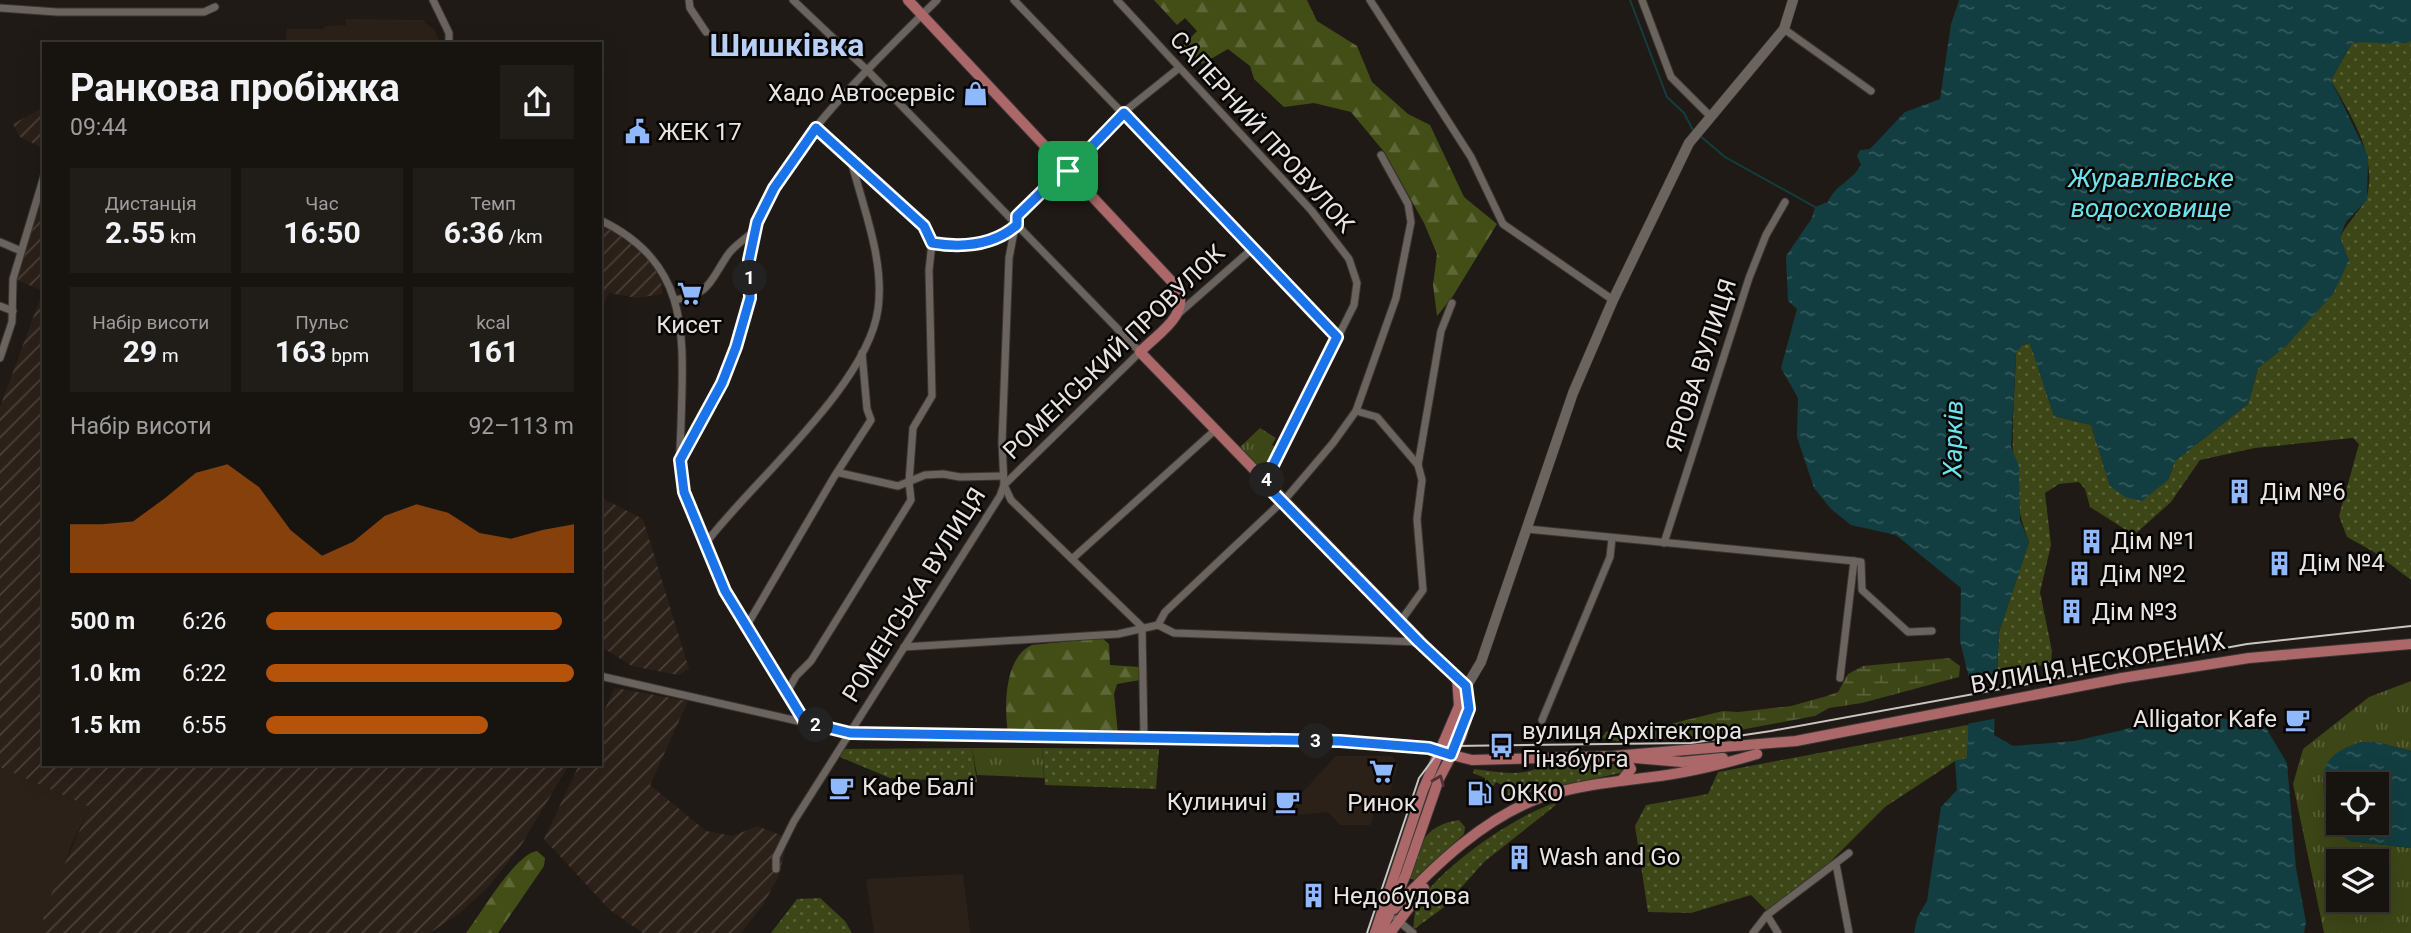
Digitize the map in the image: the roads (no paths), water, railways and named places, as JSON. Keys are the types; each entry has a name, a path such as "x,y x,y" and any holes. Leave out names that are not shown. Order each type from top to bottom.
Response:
{"main road":[{"path":"908,0 1173,281 1181,298 1179,313"},
{"path":"1378,933 1401,876 1423,790 1446,754 1464,693 1481,662 1573,393 1613,300 1689,143 1784,29 1793,0"},
{"name":"РОМЕНСЬКИЙ ПРОВУЛОК","path":"1140,352 1179,313"},
{"path":"1140,352 1399,622 1457,677 1464,693"},
{"name":"ВУЛИЦЯ НЕСКОРЕНИХ","path":"1446,754 1472,760 1620,757 1756,749 2035,694 2249,658 2411,643"},
{"path":"1390,933 1394,917 1418,884 1456,850 1503,816 1532,801 1622,780 1682,762 1756,749"},
{"path":"1622,780 1723,764 1756,749"},
{"path":"1620,757 1631,769 1622,780"},
{"name":"ВУЛИЦЯ НЕСКОРЕНИХ","path":"1620,757 1682,762"},
{"path":"1378,933 1456,850"},
{"path":"1401,876 1418,884"},
{"path":"1394,917 1388,906 1401,876"}],"street":[{"path":"433,0 449,33 449,42"},
{"path":"689,0 690,8 706,32"},
{"path":"793,0 867,70 1140,352"},
{"path":"680,460 722,383 736,347 750,298 749,260 755,229 774,188 816,128 867,70 937,0"},
{"path":"1014,0 1337,337"},
{"name":"САПЕРНИЙ ПРОВУЛОК","path":"1117,0 1311,210 1349,259 1357,294 1264,483"},
{"path":"1370,0 1471,157 1503,224 1613,300"},
{"path":"1642,0 1671,77 1710,116"},
{"path":"0,8 57,12 204,12 215,7"},
{"path":"1784,29 1871,91"},
{"path":"1017,225 1017,216 1057,177 1068,171 1124,113 1179,68"},
{"path":"786,694 796,676 811,661 911,500 909,482 913,428 932,396 929,270 932,243 924,226 816,128"},
{"path":"1158,625 1165,612 1282,502 1334,443 1356,411 1396,298 1411,222 1408,204 1381,155"},
{"path":"705,544 790,449 872,336 879,308 878,278 850,157"},
{"path":"0,358 12,322 13,279 42,183"},
{"name":"ЯРОВА ВУЛИЦЯ","path":"1664,543 1749,278 1766,236 1785,202"},
{"path":"602,221 632,238 655,261 675,300 680,315 683,352 680,460 684,492 725,591 805,722"},
{"path":"932,243 970,245 1001,238 1017,225"},
{"name":"РОМЕНСЬКА ВУЛИЦЯ","path":"776,869 776,857 794,821 1000,496 1003,481 1009,258 1017,225"},
{"path":"675,300 700,294 710,286 727,256 755,229"},
{"path":"0,242 21,251"},
{"name":"РОМЕНСЬКИЙ ПРОВУЛОК","path":"1179,313 1252,249"},
{"path":"1399,622 1423,590 1417,519 1422,480 1418,465 1441,331 1452,303"},
{"path":"0,306 12,311"},
{"name":"РОМЕНСЬКИЙ ПРОВУЛОК","path":"1003,481 1140,352"},
{"path":"746,627 834,477 872,420 867,409 862,353"},
{"path":"1356,411 1377,417 1418,465"},
{"path":"1072,559 1214,431"},
{"path":"839,473 898,486 925,475 943,474 1003,481 1012,500 1142,627 1144,738"},
{"path":"1527,528 1861,562 1862,590 1908,632 1932,631"},
{"path":"1542,720 1610,557 1612,538"},
{"path":"1840,678 1854,561"},
{"path":"904,647 1118,634 1158,625 1174,633 1419,642"},
{"path":"602,676 850,733 1340,741 1422,747 1446,754"},
{"path":"1753,933 1768,915 1849,853"},
{"path":"1836,864 1849,933"},
{"path":"1768,915 1778,933"},
{"path":"1394,917 1413,933"}],"water":[{"name":"Журавлівське водосховище","path":"1959,0 2411,0 2411,41 2352,43 2331,80 2368,156 2367,200 2346,222 2340,237 2349,261 2333,294 2287,345 2258,368 2248,404 2175,461 2168,480 2142,501 2125,497 2110,486 2091,425 2054,416 2030,343 2022,345 2016,353 2011,447 2019,466 2020,520 2029,542 1999,632 1994,735 2013,746 2075,741 2123,730 2159,717 2192,723 2212,716 2266,728 2287,763 2296,868 2306,922 2304,933 1914,933 1917,918 1927,901 1941,807 1957,790 1955,761 1967,758 1970,682 1960,641 1961,588 1896,535 1851,525 1831,509 1814,488 1797,437 1798,398 1781,368 1797,309 1788,301 1786,256 1812,218 1815,207 1828,202 1861,165 1857,156 1860,150 1870,149 1905,112 1940,99 1951,24"},
{"path":"2360,742 2376,742 2411,751 2411,848 2350,841 2342,835 2389,835 2389,772 2326,772 2326,805 2323,793 2324,771 2334,755"}],"waterway":[{"path":"1630,0 1667,97 1684,113 1694,132"},
{"path":"1699,135 1725,157 1815,207"}],"tram line":[{"path":"1367,933 1419,778 1437,754 1453,746 1691,743 1771,731 2247,644 2411,626"}],"place":[{"name":"Хадо Автосервіс","path":"975,93"},
{"name":"ЖЕК 17","path":"638,132"},
{"name":"Кисет","path":"689,294"},
{"name":"Дім №6","path":"2240,492"},
{"name":"Дім №1","path":"2091,541"},
{"name":"Дім №4","path":"2279,563"},
{"name":"Дім №2","path":"2080,574"},
{"name":"Дім №3","path":"2072,612"},
{"name":"Alligator Kafe","path":"2297,719"},
{"name":"вулиця Архітектора Гінзбурга","path":"1502,745"},
{"name":"Ринок","path":"1382,772"},
{"name":"Кафе Балі","path":"842,787"},
{"name":"ОККО","path":"1480,793"},
{"name":"Кулиничі","path":"1287,802"},
{"name":"Wash and Go","path":"1519,857"},
{"name":"Недобудова","path":"1313,896"}],"district":[{"name":"Шишківка","path":"787,45"}],"water label":[{"name":"Харків","path":"1953,439"}]}
